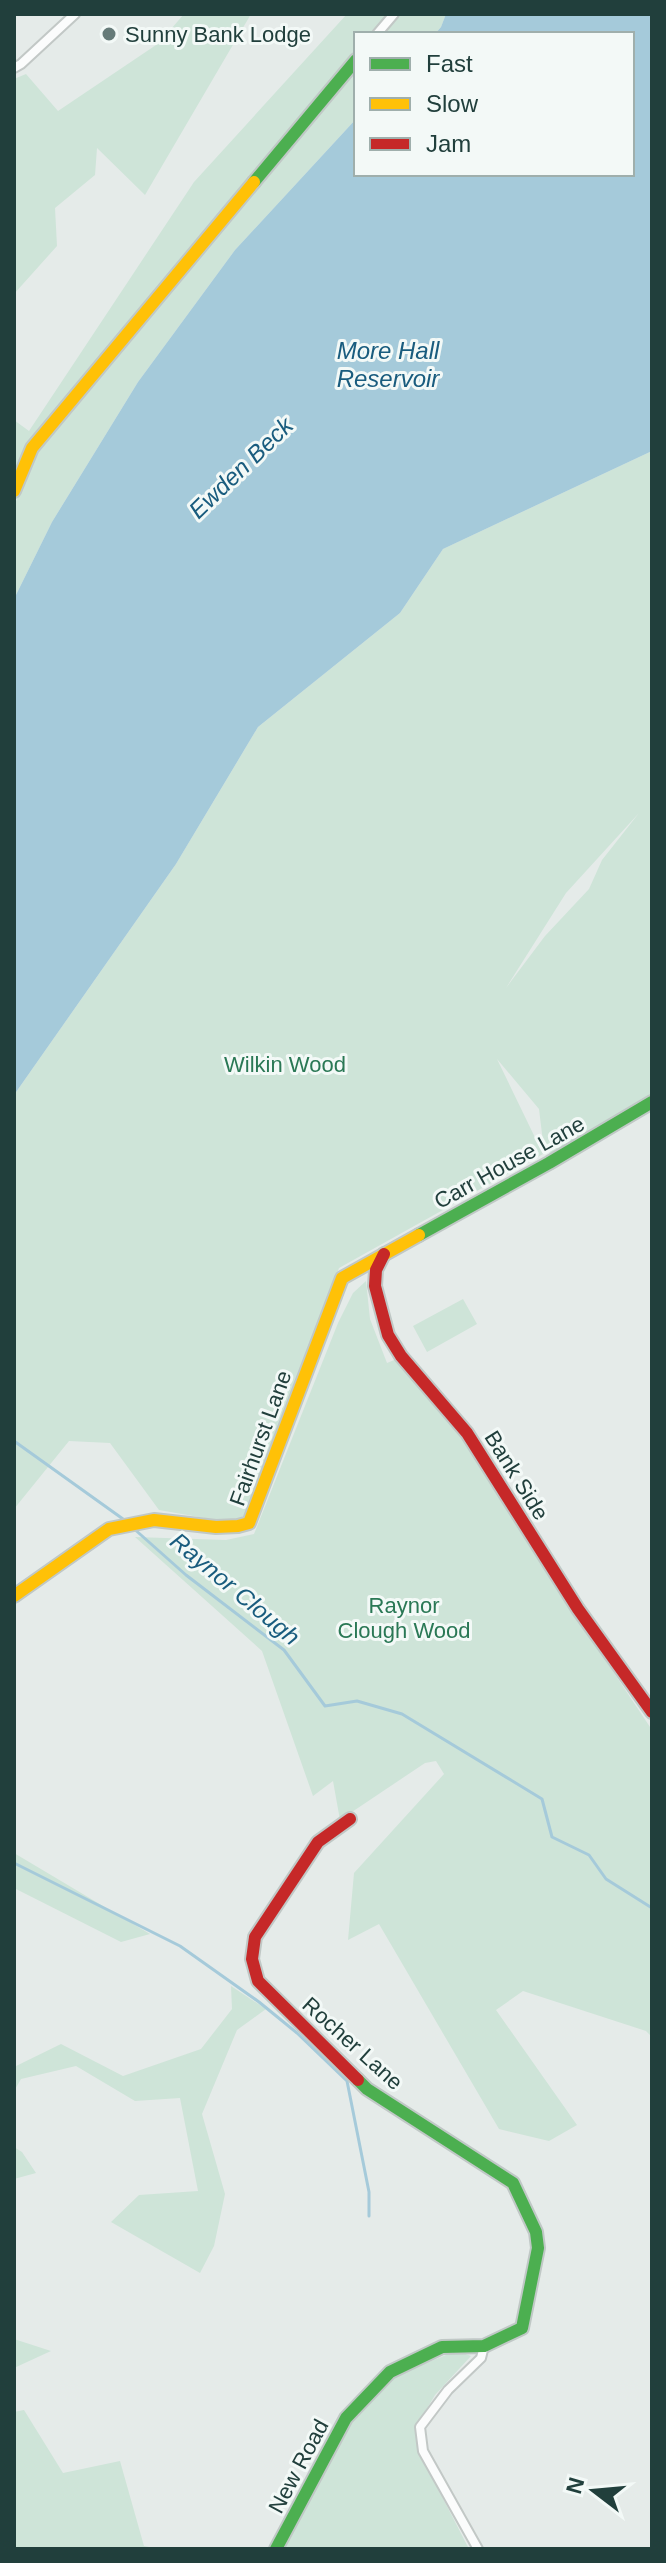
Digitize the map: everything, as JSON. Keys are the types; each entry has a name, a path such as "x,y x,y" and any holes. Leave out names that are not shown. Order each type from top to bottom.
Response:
{"street":[{"path":"14,68 75,14"},
{"path":"379,32 394,14"},
{"path":"14,491 32,448 354,62"},
{"name":"Carr House Lane","path":"384,1254 652,1102"},
{"name":"Fairhurst Lane","path":"14,1596 109,1529 123,1524 159,1519 235,1529 249,1523 339,1284 349,1273 384,1254"},
{"name":"Bank Side","path":"384,1254 376,1270 375,1286 388,1335 401,1356 467,1433 578,1609 652,1712"},
{"name":"Rocher Lane","path":"350,1819 318,1842 310,1853 255,1937 250,1949 252,1967 258,1981 367,2089 513,2183 536,2232 538,2248 534,2275 522,2328 484,2346"},
{"path":"478,2549 423,2451 420,2427 448,2390 481,2358 484,2346"},
{"name":"New Road","path":"276,2549 346,2418 390,2372 442,2347 484,2346"}],"green space":[{"path":"184,14 251,14 145,195 97,148 95,175 55,208 57,246 14,294 14,79 26,74 58,111 159,43"},
{"path":"347,14 446,14 437,32 354,32 354,121 235,250 138,382 52,522 14,599 14,506 37,451 73,409 61,413 43,427 29,446 14,479 14,420 29,431 194,182"},
{"name":"Wilkin Wood","path":"652,451 652,1098 571,1145 550,1153 543,1142 539,1109 497,1059 543,1154 339,1268 245,1515 233,1523 159,1510 110,1443 69,1441 14,1509 14,1095 176,864 258,727 400,613 443,549","holes":["639,813 602,860 589,889 545,936 506,988 566,893"]},
{"name":"Raynor Clough Wood","path":"366,1281 370,1319 387,1363 399,1358 466,1441 556,1586 652,1730 652,2037 646,2031 523,1991 496,2010 577,2125 549,2141 499,2129 379,1924 348,1940 354,1873 444,1774 436,1761 425,1763 340,1820 333,1781 313,1796 262,1651 135,1537 226,1540 254,1534 338,1323 353,1293"},
{"path":"463,1299 477,1324 427,1352 413,1326"},
{"path":"14,1853 150,1934 121,1942 14,1888"},
{"path":"231,1986 266,2009 237,2030 202,2114 225,2194 214,2246 200,2273 111,2222 139,2195 198,2191 180,2098 135,2101 76,2066 21,2079 14,2091 14,2067 61,2044 123,2076 201,2049 232,2009"},
{"path":"14,2147 22,2152 36,2173 14,2179"},
{"path":"14,2339 51,2351 14,2368"},
{"path":"460,2352 471,2356 435,2395 416,2427 418,2450 469,2549 283,2549 352,2421 397,2375"},
{"path":"24,2410 63,2473 120,2461 144,2546 159,2549 14,2549 14,2412"}],"water":[{"name":"More Hall Reservoir","path":"446,14 652,14 652,451 443,549 400,613 258,727 176,864 14,1095 14,599 52,522 138,382 235,250 354,121 354,176 634,176 634,32 437,32"}],"waterway":[{"name":"Raynor Clough","path":"14,1441 123,1519"},
{"name":"Raynor Clough","path":"132,1527 186,1575 284,1650 325,1706 357,1701 402,1714 542,1799 552,1837 589,1855 606,1879 652,1908"},
{"path":"14,1863 180,1946 259,2002 347,2081 369,2192 369,2216"}],"traffic: fast":[{"path":"254,182 354,62"},
{"path":"419,1235 652,1102"},
{"path":"276,2549 346,2418 390,2372 442,2347 484,2346 522,2328 538,2248 536,2232 513,2183 367,2089 358,2080"}],"traffic: slow":[{"path":"14,491 32,448 254,182"},
{"path":"14,1596 109,1529 154,1520 216,1527 249,1523 342,1278 419,1235"}],"traffic: jam":[{"path":"384,1254 376,1270 375,1286 388,1335 401,1356 467,1433 578,1609 652,1712"},
{"path":"350,1819 318,1842 255,1937 252,1959 258,1981 358,2080"}],"place":[{"name":"Sunny Bank Lodge","path":"109,34"}],"water label":[{"name":"Ewden Beck","path":"241,468"}]}
